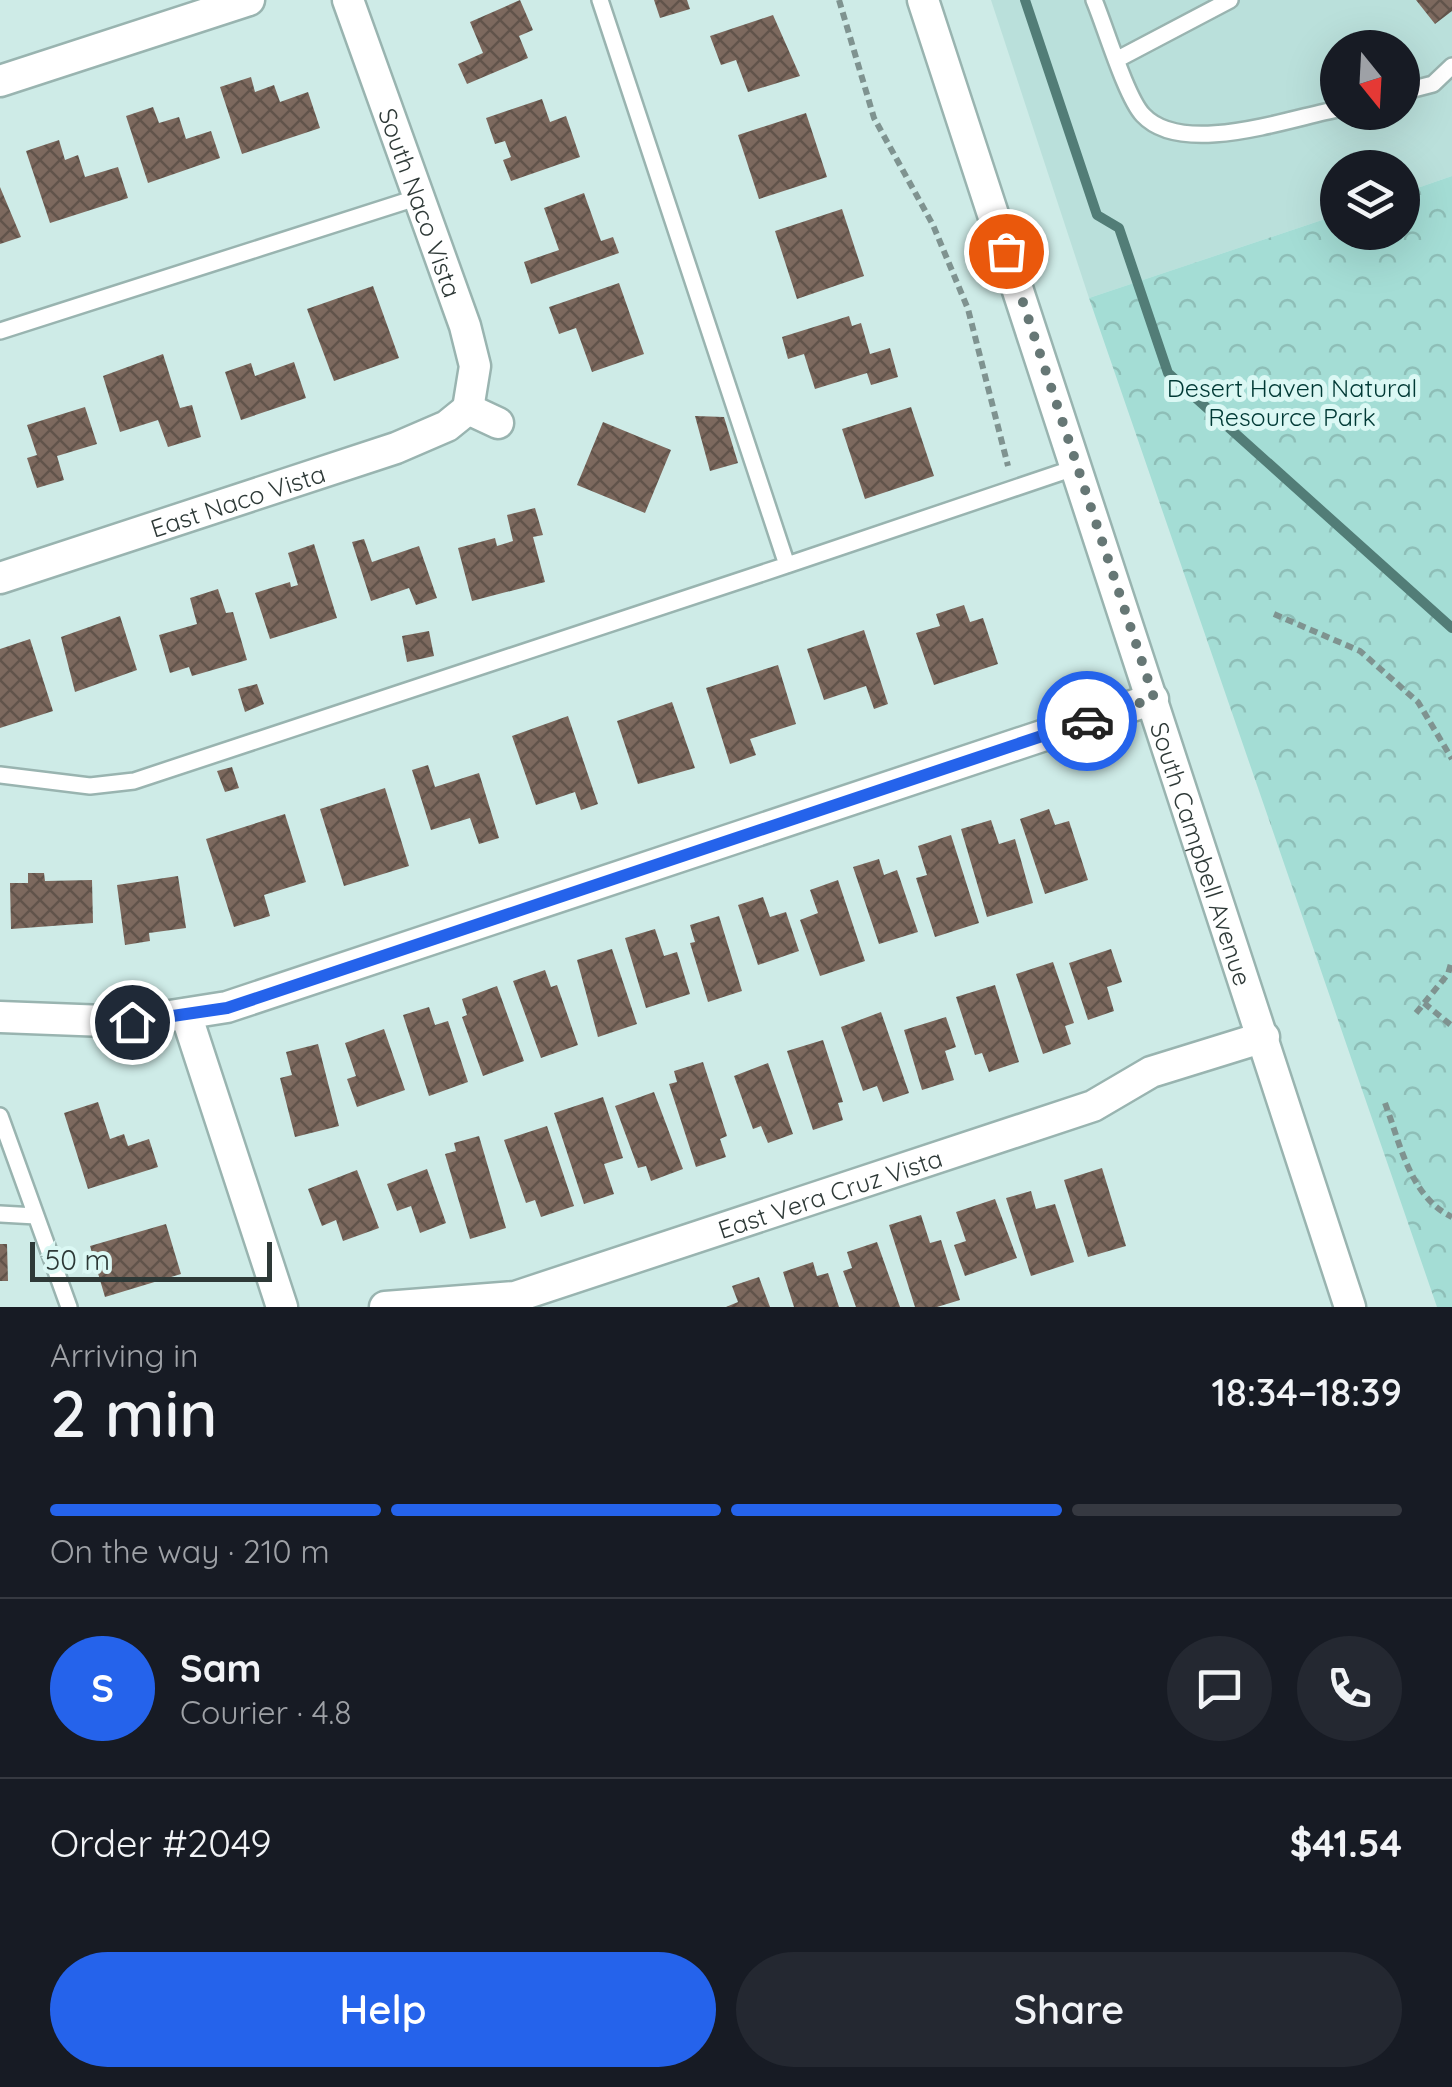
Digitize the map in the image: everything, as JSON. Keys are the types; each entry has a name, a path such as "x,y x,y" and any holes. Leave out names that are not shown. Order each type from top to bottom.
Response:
{"street":[{"path":"0,81 249,0"},
{"name":"South Naco Vista","path":"348,0 465,326 475,366 468,409"},
{"name":"South Campbell Avenue","path":"923,0 1350,1307"},
{"path":"468,409 498,423"},
{"name":"East Naco Vista","path":"0,578 396,448 447,426 468,409"},
{"path":"0,1016 132,1022 227,1008 1154,698"},
{"path":"186,1014 282,1307"},
{"name":"East Vera Cruz Vista","path":"386,1307 515,1297 1093,1106 1151,1072 1264,1038"}],"lane":[{"path":"600,0 786,565"},
{"path":"1094,0 1140,113 1161,129 1196,137 1320,113"},
{"path":"1118,59 1230,0"},
{"path":"1420,87 1433,84 1452,66"},
{"path":"0,331 418,198"},
{"path":"0,775 90,786 134,781 1077,467"},
{"path":"0,1116 69,1307"},
{"path":"0,1214 36,1216"}],"path":[{"path":"839,0 874,118 933,225 968,309 1014,488"},
{"path":"1274,614 1360,651 1418,702 1452,758"},
{"path":"1416,1013 1448,974 1452,960"},
{"path":"1424,1004 1452,1026"},
{"path":"1385,1103 1416,1184 1437,1210 1452,1217"}],"shaded area":[{"path":"991,0 1452,0 1452,176 1420,187 1420,150 1320,150 1320,221 1089,298"}],"green space":[{"name":"Desert Haven Natural Resource Park","path":"1452,176 1452,1307 1437,1307 1089,298 1320,221 1320,250 1420,250 1420,187"}],"building":[{"path":"520,0 533,30 519,36 528,58 467,84 458,64 483,53 470,22"},
{"path":"654,0 687,0 690,9 660,18"},
{"path":"1416,0 1452,0 1452,11 1435,24"},
{"path":"773,15 800,76 748,92 736,60 721,65 710,36"},
{"path":"251,77 255,92 274,85 280,102 308,92 320,128 242,154 220,87"},
{"path":"542,99 550,122 566,116 580,157 511,181 503,160 511,157 505,141 495,144 486,118"},
{"path":"153,107 159,123 179,117 186,139 211,131 220,158 148,183 126,116"},
{"path":"806,113 827,177 759,199 738,135"},
{"path":"59,140 65,160 78,155 85,177 118,167 128,198 50,223 26,151"},
{"path":"0,187 21,237 0,244"},
{"path":"584,193 601,241 613,237 619,253 531,284 524,262 559,250 544,208"},
{"path":"842,209 864,276 797,299 775,231"},
{"path":"619,283 644,354 592,372 576,328 559,334 549,307"},
{"path":"373,286 399,358 334,381 307,309"},
{"path":"849,316 852,326 861,323 870,354 890,348 898,377 871,385 867,373 815,389 804,354 788,359 782,337"},
{"path":"163,354 180,408 192,405 201,437 168,447 158,420 120,432 103,376"},
{"path":"294,362 306,398 241,420 225,372 251,363 255,376"},
{"path":"85,407 97,444 57,456 64,480 37,488 27,458 37,455 27,425"},
{"path":"911,407 934,476 865,499 842,429"},
{"path":"695,416 724,417 738,463 710,471"},
{"path":"603,422 671,450 645,513 577,485"},
{"path":"535,508 543,535 533,537 545,582 472,601 458,548 495,538 497,546 513,541 507,515"},
{"path":"364,539 372,562 419,546 437,598 416,605 409,588 371,601 352,542"},
{"path":"314,544 337,618 270,639 255,593 290,582 291,587 298,585 288,553"},
{"path":"218,589 226,613 233,612 247,660 192,676 189,667 170,673 159,635 197,624 190,598"},
{"path":"964,605 970,622 983,618 998,664 934,685 916,633 940,626 936,614"},
{"path":"120,616 137,670 75,692 61,637"},
{"path":"864,630 888,704 874,709 866,686 824,700 807,649"},
{"path":"429,631 434,656 407,662 402,636"},
{"path":"30,639 53,711 0,728 0,649"},
{"path":"778,665 796,724 750,739 756,755 730,764 706,688"},
{"path":"257,684 264,704 245,712 238,689"},
{"path":"672,702 695,768 638,784 617,721"},
{"path":"568,716 598,804 581,810 575,792 536,805 512,736"},
{"path":"428,765 435,787 479,773 499,838 479,844 470,818 431,830 412,770"},
{"path":"232,767 239,788 225,792 217,771"},
{"path":"385,788 409,866 344,886 320,809"},
{"path":"1049,809 1055,825 1069,821 1088,880 1045,894 1020,819"},
{"path":"285,814 306,882 264,895 270,916 234,927 206,839"},
{"path":"991,820 999,844 1015,839 1033,903 987,917 961,829"},
{"path":"951,835 979,923 935,937 916,878 927,875 918,846"},
{"path":"879,859 884,875 897,870 918,932 879,944 853,867"},
{"path":"28,873 44,873 45,881 92,880 93,923 11,929 10,883 28,883"},
{"path":"178,876 186,928 149,933 150,941 125,945 117,885"},
{"path":"838,880 865,961 820,976 800,920 818,913 810,890"},
{"path":"763,897 770,917 786,912 799,951 758,965 738,905"},
{"path":"719,916 742,991 708,1002 690,943 695,942 690,925"},
{"path":"655,929 664,956 677,952 690,994 646,1008 625,938"},
{"path":"612,949 637,1024 598,1037 577,960"},
{"path":"1111,949 1122,982 1107,987 1114,1011 1088,1020 1069,963"},
{"path":"1053,962 1074,1023 1065,1026 1071,1044 1043,1054 1016,974"},
{"path":"545,970 551,987 557,985 578,1045 541,1058 513,981"},
{"path":"995,985 1019,1062 989,1072 982,1053 975,1055 956,997"},
{"path":"497,986 524,1061 483,1076 462,1017 467,1015 462,999"},
{"path":"429,1007 435,1025 448,1021 468,1082 429,1096 403,1015"},
{"path":"881,1012 909,1093 883,1102 877,1086 863,1091 841,1027"},
{"path":"946,1017 956,1047 945,1051 954,1080 922,1090 904,1030"},
{"path":"384,1029 405,1090 357,1107 347,1079 356,1076 345,1043"},
{"path":"823,1040 843,1102 838,1103 843,1120 813,1130 787,1051"},
{"path":"318,1044 339,1126 295,1137 280,1078 292,1075 286,1052"},
{"path":"703,1062 727,1136 720,1139 726,1157 696,1167 669,1084 677,1082 674,1071"},
{"path":"768,1063 793,1134 768,1143 761,1126 753,1129 734,1076"},
{"path":"654,1092 683,1169 651,1181 646,1166 638,1168 615,1106"},
{"path":"603,1097 623,1158 604,1164 614,1194 584,1204 554,1113"},
{"path":"98,1102 110,1139 124,1134 128,1146 149,1139 158,1167 88,1189 64,1113"},
{"path":"547,1126 574,1206 541,1217 535,1200 526,1203 504,1140"},
{"path":"479,1136 506,1228 470,1239 445,1154 456,1151 454,1143"},
{"path":"1102,1168 1126,1246 1088,1257 1064,1180"},
{"path":"427,1169 446,1223 420,1233 411,1206 397,1211 387,1184"},
{"path":"357,1170 379,1228 343,1241 336,1220 322,1226 308,1189"},
{"path":"1031,1191 1036,1209 1055,1204 1074,1262 1031,1276 1006,1198"},
{"path":"995,1199 1017,1258 965,1276 954,1245 966,1241 956,1212"},
{"path":"921,1215 930,1243 941,1240 960,1300 937,1307 915,1307 889,1225"},
{"path":"166,1224 181,1274 105,1297 90,1246"},
{"path":"877,1242 900,1307 856,1307 843,1271 852,1268 847,1252"},
{"path":"0,1244 7,1244 8,1281 0,1281"},
{"path":"813,1262 817,1276 828,1273 839,1307 794,1307 783,1272"},
{"path":"759,1277 770,1307 726,1307 738,1302 732,1286"}],"waterway":[{"path":"1025,0 1097,215 1119,228 1168,373 1452,628"}],"way so far":[{"path":"1006,251 1154,698 1087,721"}],"route":[{"path":"132,1022 227,1008 1087,721"}]}
